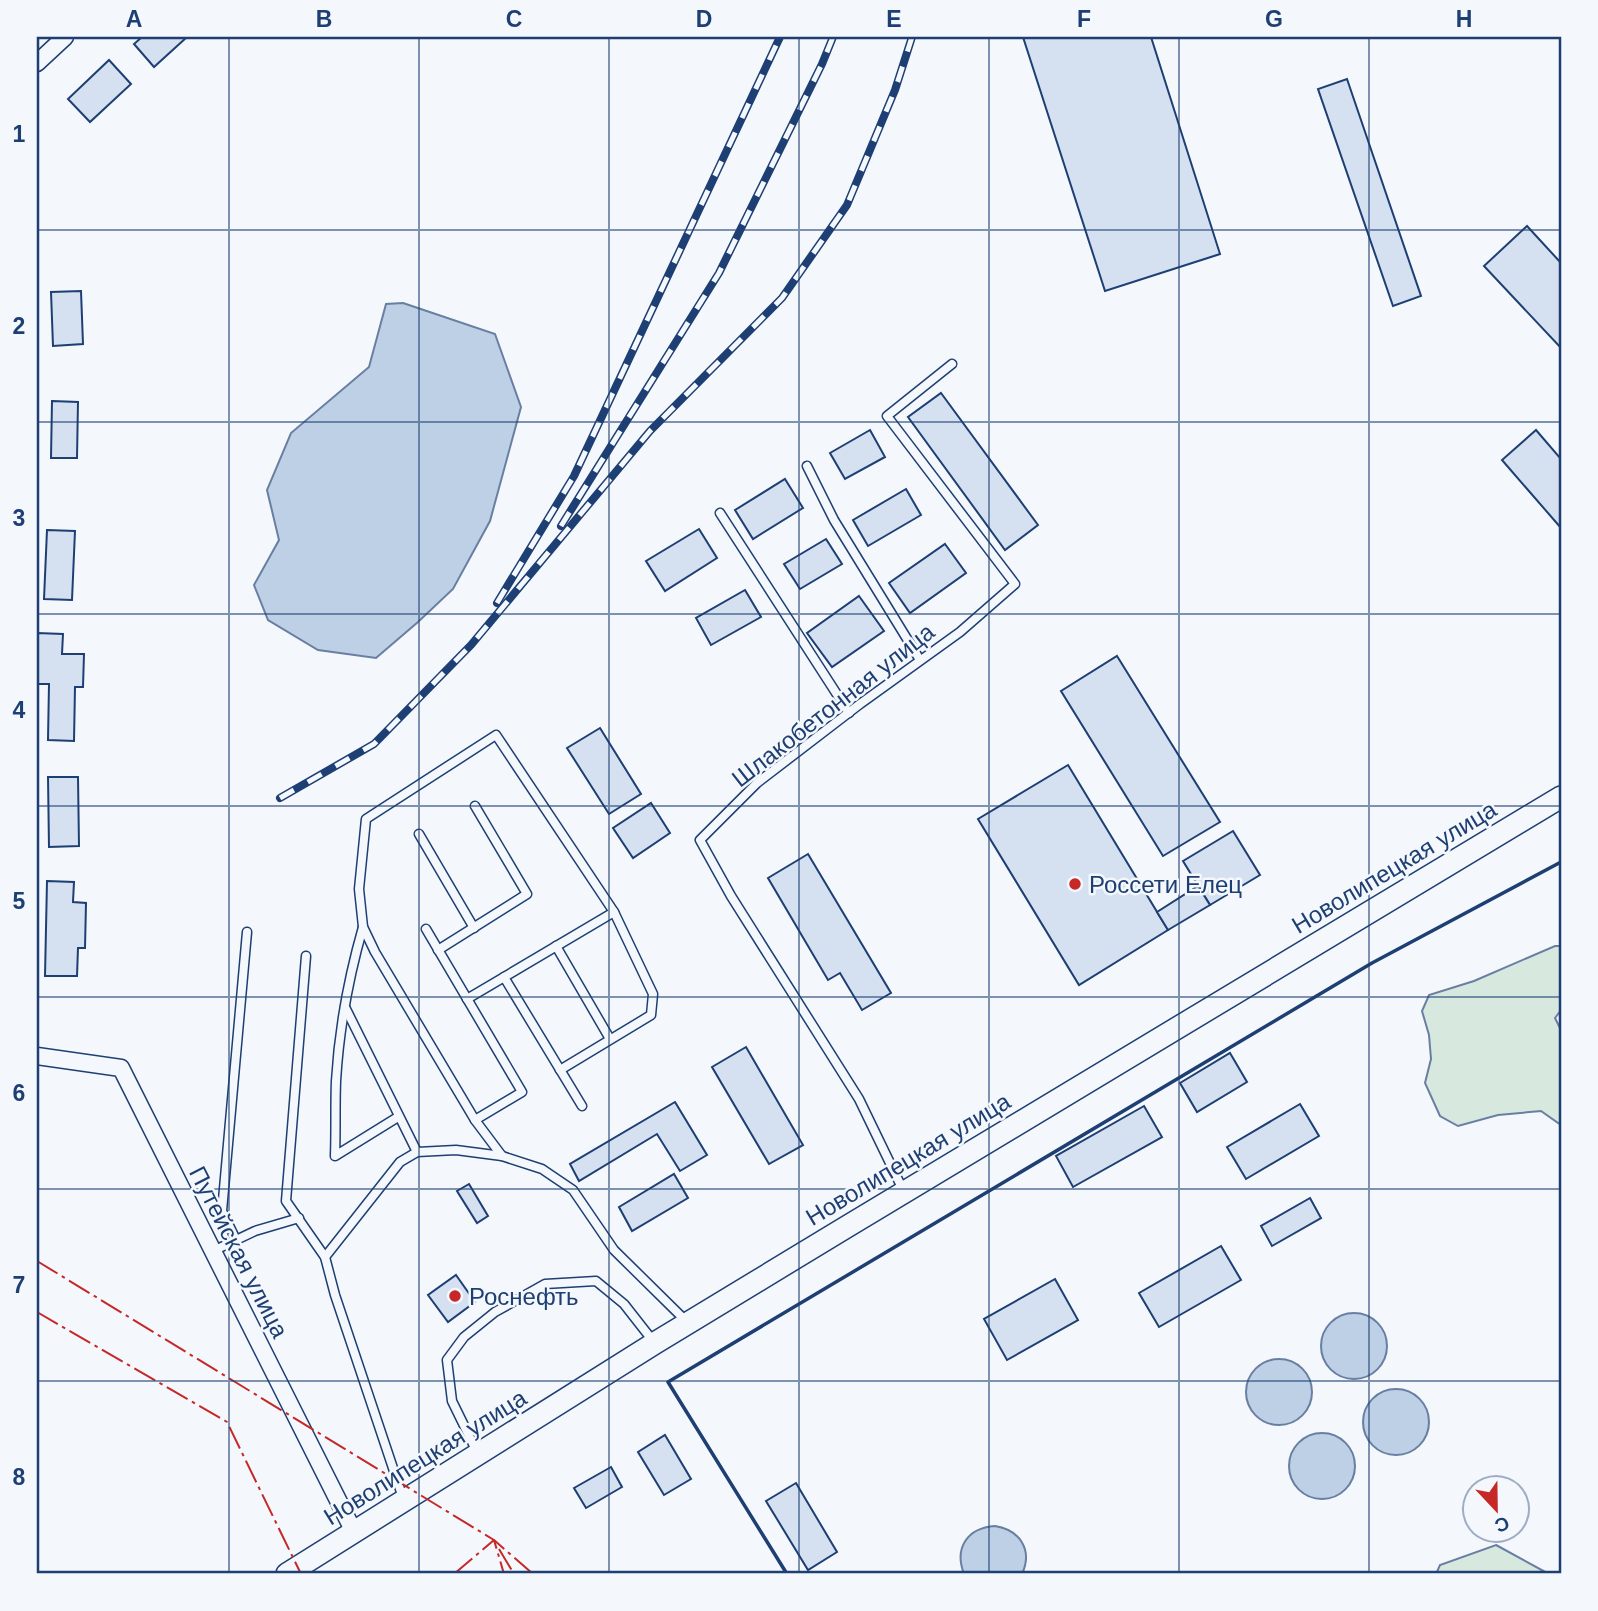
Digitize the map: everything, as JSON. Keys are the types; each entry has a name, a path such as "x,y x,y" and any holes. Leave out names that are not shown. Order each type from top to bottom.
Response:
{"street":[{"path":"37,63 65,37"},
{"name":"Новолипецкая улица","path":"287,1574 655,1343 1561,797"},
{"name":"Путейская улица","path":"37,1056 121,1068 354,1532"}],"lane":[{"name":"Шлакобетонная улица","path":"904,1192 859,1098 731,896 700,840 757,783 960,632 1015,584 887,416 952,364"},
{"path":"807,466 834,520 920,660"},
{"path":"720,513 849,713"},
{"path":"502,1156 475,1120 382,964 363,927 359,889 366,819 496,735 614,912 653,994 651,1015 560,1070"},
{"path":"438,950 527,894 475,806"},
{"path":"419,834 474,928"},
{"path":"467,999 614,912"},
{"path":"363,927 345,1007 336,1078 335,1156 398,1117"},
{"path":"426,929 522,1092 475,1120"},
{"path":"236,1240 222,1211 247,932"},
{"path":"556,946 610,1040"},
{"path":"306,957 286,1201 325,1257 335,1296 404,1501"},
{"path":"505,977 582,1106"},
{"path":"345,1007 416,1152"},
{"path":"325,1257 400,1162 416,1152 456,1150 502,1156 542,1169 573,1190 614,1250 688,1324"},
{"path":"213,1251 255,1231 299,1218"},
{"path":"478,1454 452,1401 447,1360 464,1337 495,1312 545,1284 596,1281 624,1304 655,1343"}],"shaded area":[{"path":"1555,946 1561,946 1561,1010 1555,1018 1561,1030 1561,1125 1541,1111 1498,1115 1458,1126 1440,1116 1425,1083 1431,1059 1429,1035 1422,1011 1429,995 1474,981"},
{"path":"1496,1545 1549,1574 1436,1574 1440,1565"}],"water":[{"path":"403,303 495,334 521,407 490,521 453,589 376,658 318,650 268,620 254,585 279,540 267,490 291,433 369,367 386,304"},
{"path":"1354,1313 1367,1316 1377,1323 1384,1333 1387,1346 1384,1359 1377,1369 1367,1376 1354,1379 1341,1376 1331,1369 1324,1359 1321,1346 1324,1333 1331,1323 1341,1316"},
{"path":"1279,1359 1292,1362 1302,1369 1309,1379 1312,1392 1309,1405 1302,1415 1292,1422 1279,1425 1266,1422 1256,1415 1249,1405 1246,1392 1249,1379 1256,1369 1266,1362"},
{"path":"1396,1389 1409,1392 1419,1399 1426,1409 1429,1422 1426,1435 1419,1445 1409,1452 1396,1455 1383,1452 1373,1445 1366,1435 1363,1422 1366,1409 1373,1399 1383,1392"},
{"path":"1322,1433 1335,1436 1345,1443 1352,1453 1355,1466 1352,1479 1345,1489 1335,1496 1322,1499 1309,1496 1299,1489 1292,1479 1289,1466 1292,1453 1299,1443 1309,1436"},
{"path":"995,1526 1011,1532 1022,1542 1026,1557 1022,1574 964,1574 961,1556 965,1541 977,1531"}],"building":[{"path":"142,37 187,37 154,67 134,44"},
{"path":"1023,37 1151,37 1220,254 1105,291"},
{"path":"109,60 131,84 90,122 68,99"},
{"path":"1347,79 1421,296 1393,306 1318,89"},
{"path":"1527,226 1561,263 1561,348 1484,266"},
{"path":"81,291 83,344 53,346 51,292"},
{"path":"941,393 1038,525 1005,550 908,417"},
{"path":"52,401 78,402 77,458 51,458"},
{"path":"870,430 885,457 845,479 830,453"},
{"path":"1536,430 1561,459 1561,528 1502,460"},
{"path":"785,479 803,508 753,539 735,510"},
{"path":"906,489 921,515 868,546 853,520"},
{"path":"699,529 717,558 665,591 646,561"},
{"path":"47,530 75,531 72,600 44,599"},
{"path":"826,539 842,564 800,589 784,564"},
{"path":"945,544 966,573 910,613 889,583"},
{"path":"745,590 761,617 711,645 696,618"},
{"path":"859,596 884,631 832,667 807,633"},
{"path":"37,633 63,634 62,654 84,654 83,687 75,687 74,741 48,740 49,684 37,684"},
{"path":"1117,656 1220,822 1163,856 1061,691"},
{"path":"600,728 641,794 609,814 567,748"},
{"path":"1068,765 1168,930 1079,985 978,819"},
{"path":"48,777 78,777 79,846 49,847"},
{"path":"651,803 670,833 633,858 613,828"},
{"path":"1233,831 1260,875 1210,905 1183,861"},
{"path":"808,854 891,993 862,1010 840,973 828,980 768,878"},
{"path":"47,881 74,882 73,902 86,903 85,948 78,948 77,976 45,976"},
{"path":"1198,886 1210,905 1168,930 1157,912"},
{"path":"746,1047 803,1145 769,1164 712,1067"},
{"path":"1230,1053 1247,1082 1197,1112 1180,1083"},
{"path":"675,1102 707,1155 680,1171 657,1134 579,1181 570,1164"},
{"path":"1300,1104 1319,1136 1246,1179 1227,1147"},
{"path":"1144,1106 1162,1137 1073,1187 1056,1156"},
{"path":"674,1174 688,1198 632,1231 619,1207"},
{"path":"469,1184 488,1216 477,1223 457,1191"},
{"path":"1310,1198 1321,1218 1272,1246 1261,1226"},
{"path":"1221,1246 1241,1280 1159,1327 1139,1293"},
{"path":"456,1275 475,1302 448,1322 428,1295"},
{"path":"1055,1279 1078,1320 1007,1360 984,1319"},
{"path":"665,1435 691,1479 664,1495 638,1452"},
{"path":"611,1467 622,1487 586,1508 574,1488"},
{"path":"796,1483 837,1552 808,1570 766,1501"}],"railway":[{"path":"497,603 574,476 780,37"},
{"path":"561,526 719,273 833,37"},
{"path":"280,798 374,744 471,645 650,431 782,298 847,205 895,90 912,37"}],"wall":[{"path":"787,1574 668,1382 1372,963 1561,862"}],"power":[{"path":"37,1261 494,1540 533,1574"},
{"path":"37,1312 227,1422 301,1574"},
{"path":"454,1574 494,1540 504,1574"},
{"path":"499,1549 514,1574"}],"place":[{"name":"Россети Елец","path":"1075,884"},
{"name":"Роснефть","path":"455,1296"}]}
